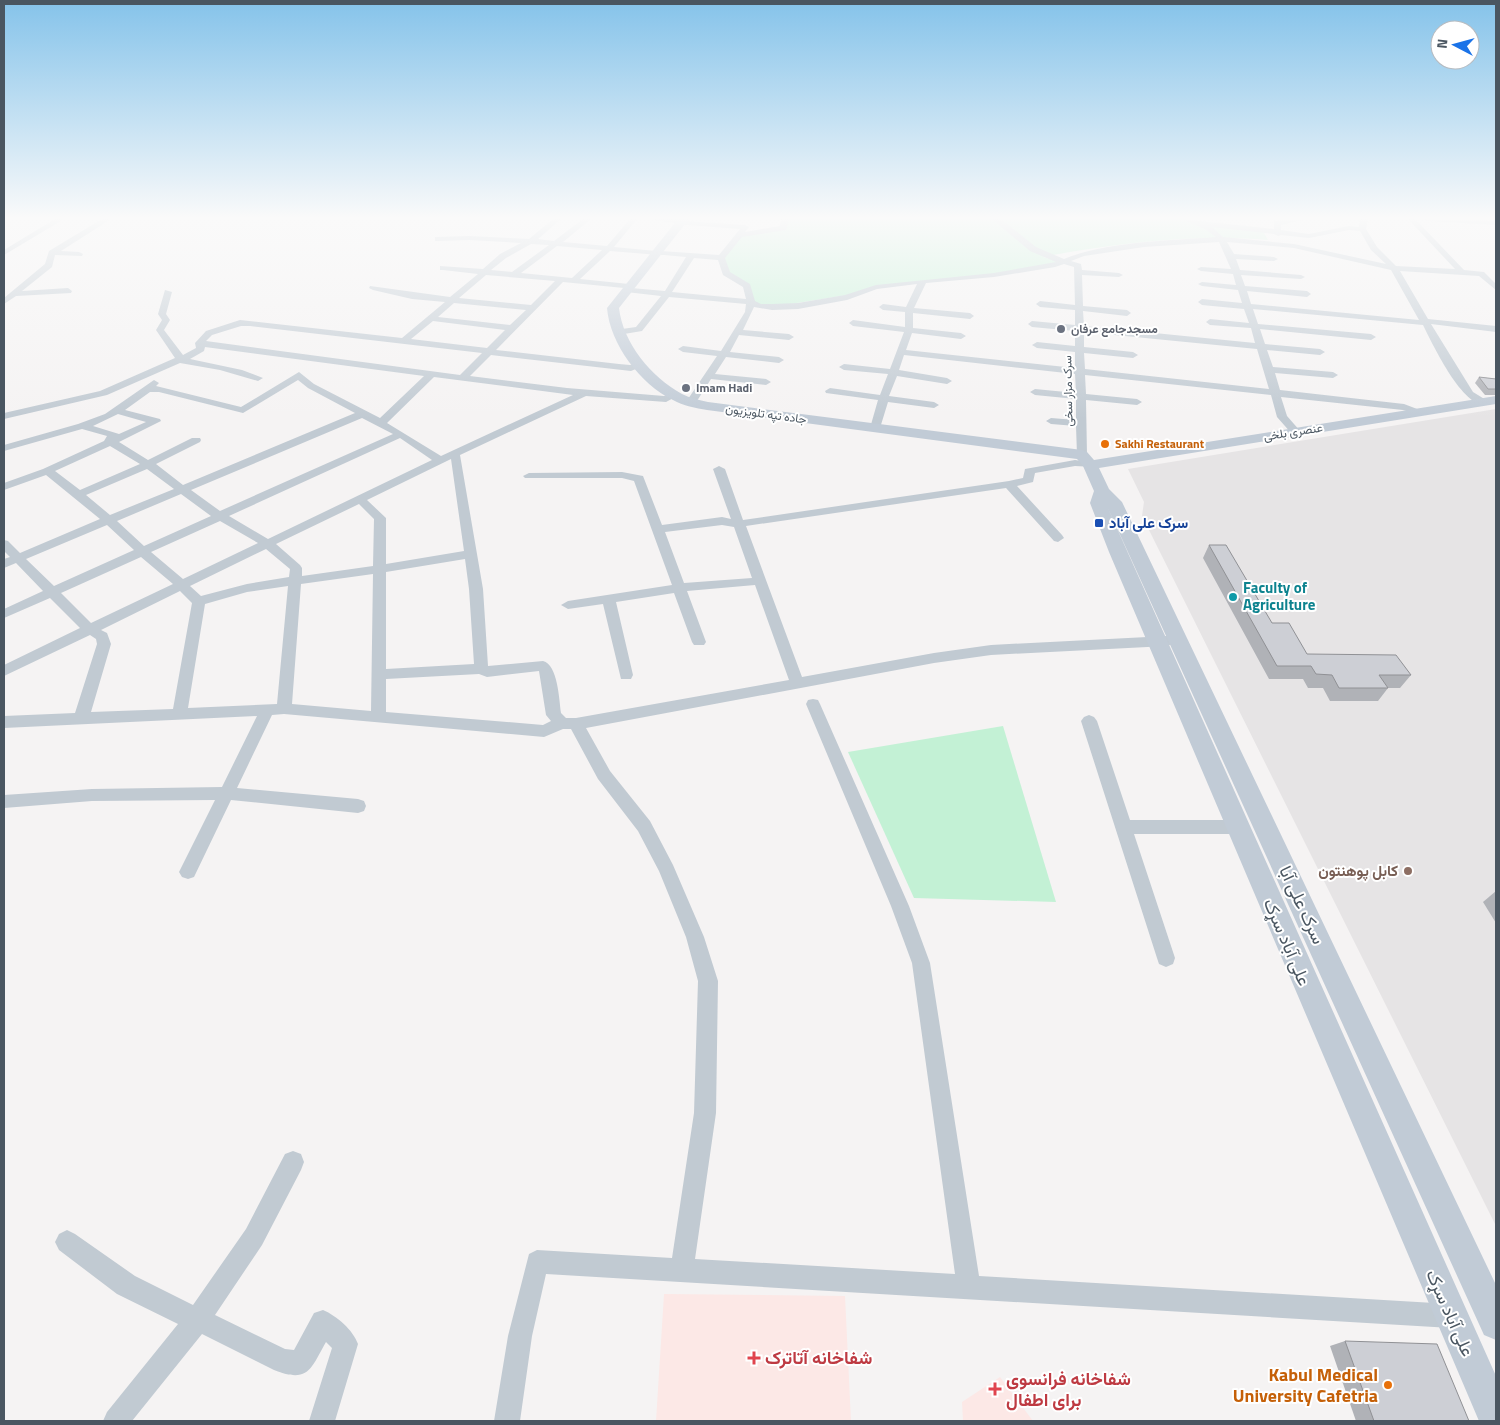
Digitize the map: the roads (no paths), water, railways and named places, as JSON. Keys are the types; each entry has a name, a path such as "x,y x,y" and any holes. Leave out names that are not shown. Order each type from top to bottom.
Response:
{"street":[{"path":"4,302 24,286"},
{"path":"403,342 468,286"},
{"path":"463,378 556,286"},
{"path":"608,286 750,307 792,316"},
{"name":"جاده تپه تلویزیون","path":"629,286 613,308 613,316 618,332 629,352 640,365 674,395 691,402 707,406 875,428 1086,460"},
{"path":"618,332 639,330 672,286"},
{"path":"691,402 724,354 750,307 746,286"},
{"path":"750,307 798,306 847,297 876,287 888,286"},
{"path":"875,428 900,352 910,330 909,310 921,286"},
{"name":"سرک مزار سخی","path":"1079,286 1081,423 1086,460"},
{"path":"1217,286 1307,294"},
{"path":"1404,286 1469,394 1489,401"},
{"path":"373,288 412,296 534,308"},
{"path":"1241,288 1269,370 1282,418 1296,432"},
{"path":"13,294 68,291"},
{"path":"168,292 162,314 166,320 160,330 161,334 178,351 180,360"},
{"path":"1202,302 1496,329"},
{"path":"1040,304 1126,313"},
{"path":"882,307 970,316"},
{"path":"430,318 513,328"},
{"path":"1210,322 1371,337"},
{"path":"200,343 209,333 240,323 250,323 403,342 489,350 618,367 631,368 640,365"},
{"path":"853,323 961,336"},
{"path":"1032,324 1320,352"},
{"path":"736,332 788,337"},
{"path":"4,416 103,392 201,350 200,343"},
{"path":"200,343 263,354 585,392 666,399 674,395"},
{"path":"1037,345 1133,355"},
{"path":"683,349 779,360"},
{"path":"900,352 1404,407 1420,412"},
{"path":"180,360 250,374 258,378"},
{"path":"844,367 895,372 902,376 947,381"},
{"path":"4,448 82,426 118,411 148,389 161,375 161,368"},
{"path":"1269,370 1333,375"},
{"path":"380,424 432,374"},
{"path":"148,389 159,389 243,410 299,375 311,386 380,424 446,457 456,456 480,628 481,669"},
{"path":"710,376 766,382"},
{"path":"830,391 934,405"},
{"path":"4,671 446,457 585,392"},
{"path":"1035,392 1137,402"},
{"name":"عنصری بلخی","path":"1086,460 1296,432 1489,401"},
{"path":"4,487 47,471 156,421 118,411"},
{"path":"4,564 362,414"},
{"path":"1051,421 1081,423"},
{"path":"82,426 114,435 109,442"},
{"path":"4,614 401,434"},
{"path":"79,494 148,464 196,440"},
{"path":"109,442 148,464 220,517 268,544 296,568 284,709"},
{"path":"659,529 722,521 738,524 1008,484 1029,480 1029,472 1086,460"},
{"name":"علی آباد سړک","path":"1086,460 1102,491 1098,503 1168,641 1237,827 1496,1418"},
{"path":"718,470 797,682"},
{"path":"47,471 79,494 199,601"},
{"path":"529,476 622,475 639,478 699,642"},
{"path":"1008,484 1058,538"},
{"path":"360,499 380,518 378,716"},
{"path":"4,544 89,629 102,636 104,644 82,719"},
{"path":"199,601 214,596 295,581 470,554"},
{"path":"568,605 678,588 759,581"},
{"path":"608,598 626,674"},
{"path":"180,714 199,601"},
{"path":"4,722 284,709 544,732 569,723 934,658 991,650 1168,641"},
{"name":"سرک علی آبا","path":"1168,641 1353,1016 1496,1323"},
{"path":"379,674 481,669 488,672 543,666 546,669 554,715 569,723 604,776 644,826 667,870 701,955 708,981 705,1113 682,1270"},
{"path":"813,704 900,906 921,963 969,1288"},
{"path":"188,872 267,710"},
{"path":"1089,720 1166,958"},
{"path":"4,802 92,795 227,793 358,806"},
{"path":"1123,827 1237,827"},
{"path":"1319,1016 1353,1016"},
{"path":"116,1421 198,1319 254,1237 293,1162"},
{"path":"67,1242 126,1285 180,1313 198,1319 283,1361 300,1363 323,1322 346,1344 322,1421"},
{"path":"507,1421 520,1336 537,1262 1451,1316"}],"place":[{"name":"مسجدجامع عرفان","path":"1061,329"},
{"name":"Imam Hadi","path":"686,388"},
{"name":"Sakhi Restaurant","path":"1105,444"},
{"name":"سرک علی آباد","path":"1099,523"},
{"name":"Faculty of Agriculture","path":"1233,597"},
{"name":"کابل پوهنتون","path":"1408,871"},
{"name":"شفاخانه آتاترک","path":"754,1358"},
{"name":"Kabul Medical University Cafetria","path":"1388,1385"},
{"name":"شفاخانه فرانسوی برای اطفال","path":"995,1389"}]}
